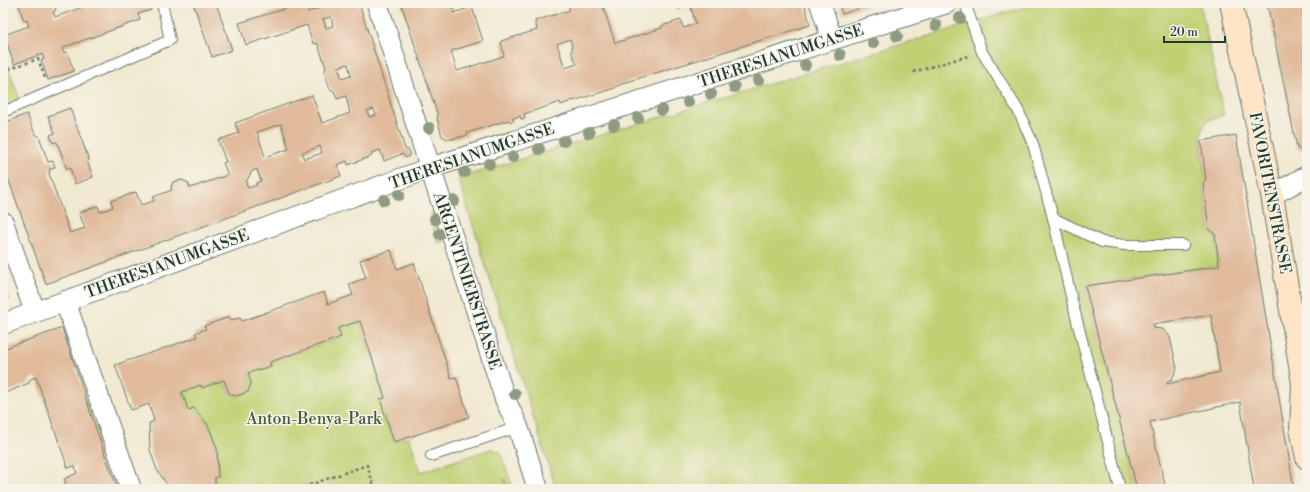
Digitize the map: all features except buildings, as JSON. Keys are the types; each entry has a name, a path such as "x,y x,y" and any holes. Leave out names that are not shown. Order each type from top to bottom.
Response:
{"main road":[{"name":"FAVORITENSTRASSE","path":"1231,3 1272,195 1306,386 1301,429 1307,458"}],"street":[{"name":"ARGENTINIERSTRASSE","path":"377,3 504,399 518,427 538,489"},
{"path":"820,3 832,39"},
{"name":"THERESIANUMGASSE","path":"3,324 430,168 947,3"},
{"path":"1272,195 1307,176"},
{"path":"3,222 35,312"},
{"path":"65,301 131,489"}],"lane":[{"path":"3,112 170,40 162,3"},
{"path":"965,3 982,52 1018,110 1033,144 1054,218 1073,305 1120,489"},
{"path":"1054,218 1102,242 1124,245 1183,245"},
{"path":"431,456 518,427"}],"path":[{"path":"58,3 60,7 71,3"},
{"path":"3,51 3,72 38,59 50,92"},
{"path":"913,72 982,52"},
{"path":"298,489 367,465 375,489"}],"green space":[{"path":"1038,3 1200,3 1224,115 1209,120 1202,131 1201,139 1206,180 1203,183 1209,230 1215,234 1219,266 1085,286 1137,489 556,489 458,178"},
{"path":"3,52 21,104 3,112"},
{"path":"436,211 445,241 438,243 429,213"},
{"name":"Anton-Benya-Park","path":"360,321 385,398 380,400 394,442 409,437 421,472 494,448 496,452 500,451 513,489 508,489 504,478 507,489 215,489 215,477 218,476 217,448 208,425 194,408 188,410 182,392 201,385 203,388 224,380 229,393 236,396 248,392 251,383 248,373 271,366 270,362 341,337 338,328"}]}
